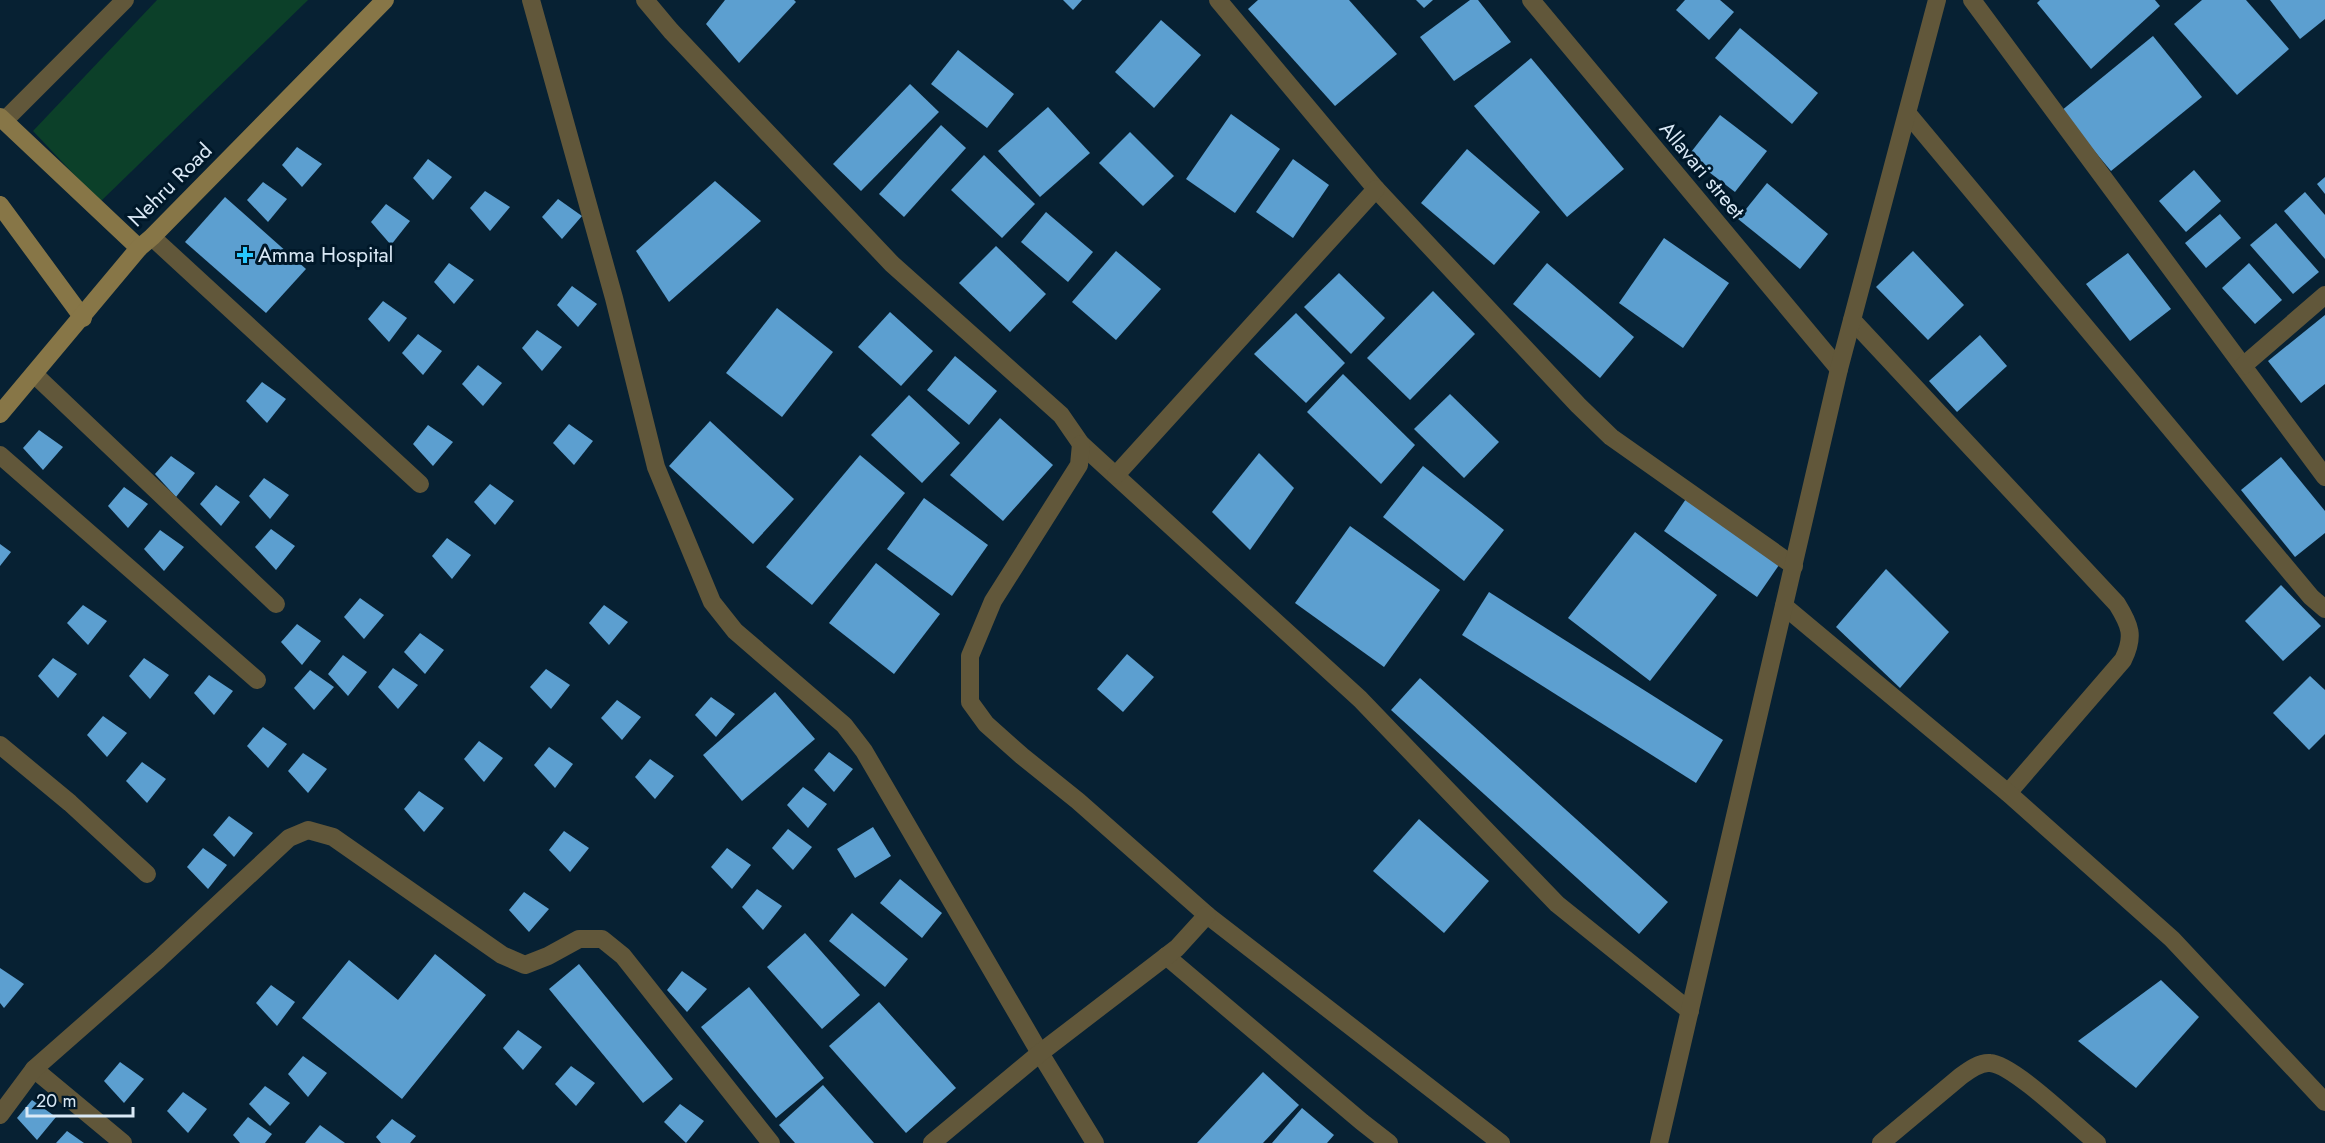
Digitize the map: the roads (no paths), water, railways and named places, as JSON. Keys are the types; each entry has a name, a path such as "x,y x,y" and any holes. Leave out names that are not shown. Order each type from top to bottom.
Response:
{"main road":[{"name":"Nehru Road","path":"0,414 146,243 385,0"},
{"path":"2,119 146,243"},
{"path":"0,205 83,318"}],"street":[{"path":"2,119 125,0"},
{"path":"531,0 616,306 656,467 712,602 735,631 854,737 1095,1143"},
{"path":"645,0 671,31 892,264 1061,415 1081,444 1360,699 1557,904 1690,1011"},
{"path":"1218,0 1376,189 1578,405 1611,437 1794,566"},
{"name":"Allavari street","path":"1531,0 1839,369"},
{"path":"1659,1143 1839,369 1937,0"},
{"path":"1972,0 2325,477"},
{"path":"1908,114 2311,597 2325,609"},
{"path":"1116,474 1376,189"},
{"path":"146,243 420,484"},
{"path":"2243,366 2325,295"},
{"path":"1852,320 2117,604 2127,621 2130,647 2123,660 2008,794"},
{"path":"33,374 276,604"},
{"path":"1081,444 1079,465 993,601 970,656 970,702 986,724 1202,921 1501,1143"},
{"path":"0,455 257,680"},
{"path":"1784,606 2008,794 2172,939 2325,1102"},
{"path":"0,745 70,803 147,874"},
{"path":"0,1115 34,1069 158,960 289,838 308,830 333,837 502,955 525,965 548,956 579,939 602,939 623,956 771,1143"},
{"path":"932,1143 1040,1053 1171,952 1202,921"},
{"path":"1171,952 1362,1122 1389,1143"},
{"path":"1888,1141 1961,1076 1973,1067 1989,1062 2005,1067 2097,1143"},
{"path":"34,1069 123,1143"}],"place":[{"name":"Amma Hospital","path":"245,255"}]}
